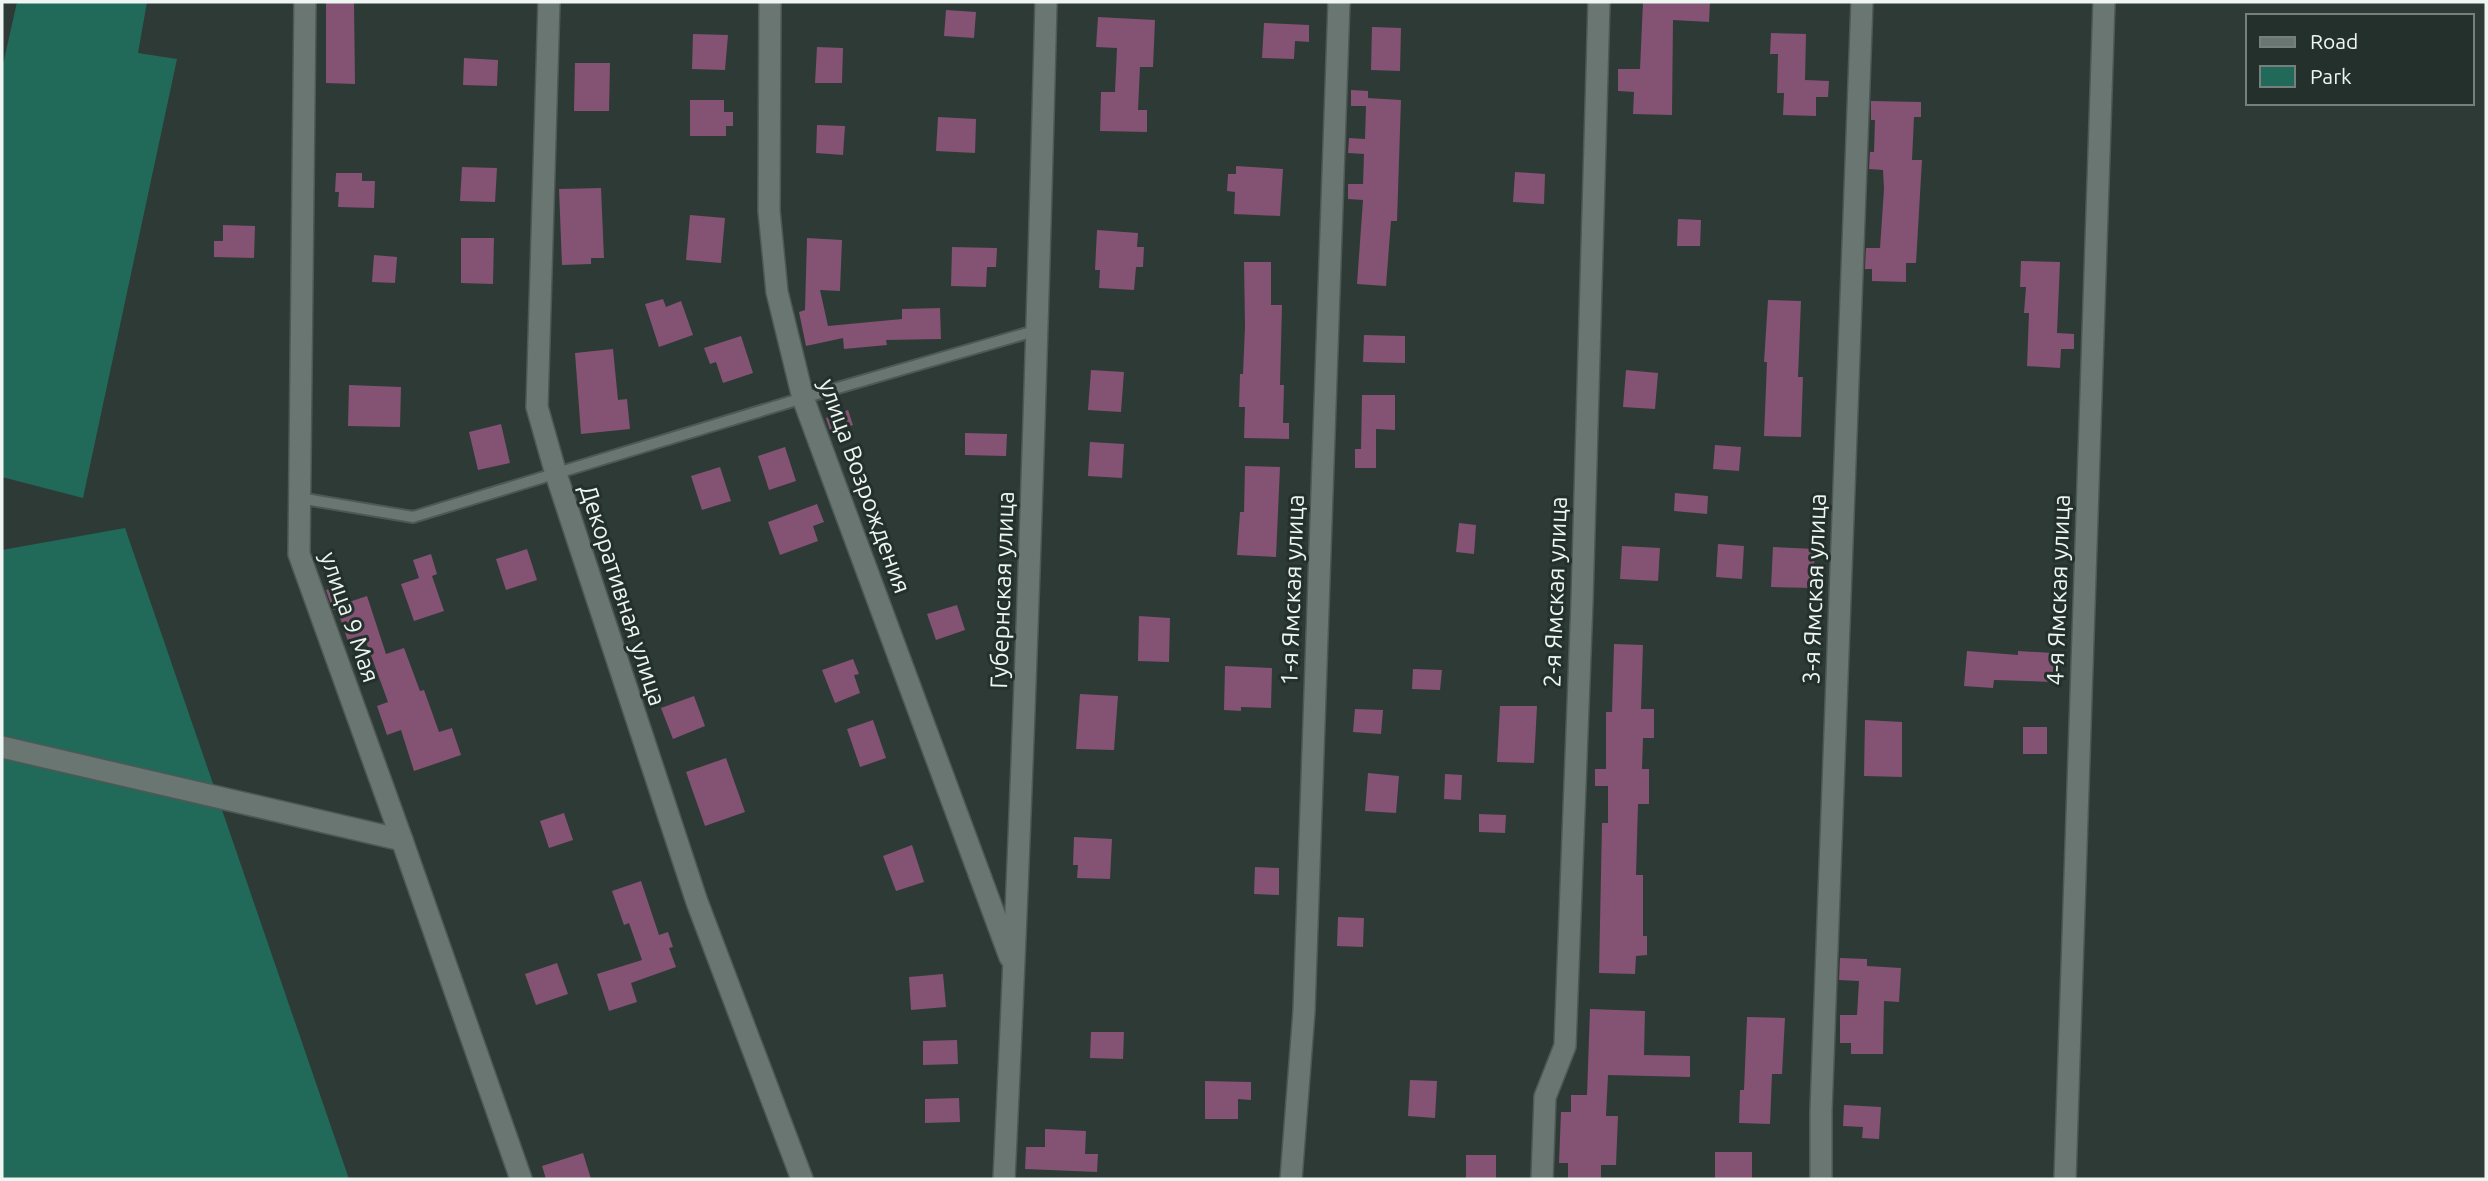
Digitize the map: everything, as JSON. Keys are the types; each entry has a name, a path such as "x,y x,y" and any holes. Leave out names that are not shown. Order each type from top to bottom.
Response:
{"street":[{"name":"улица 9 Мая","path":"305,2 299,554 520,1179"},
{"name":"Декоративная улица","path":"548,2 537,407 555,474 697,902 802,1179"},
{"name":"улица Возрождения","path":"771,2 769,211 777,292 803,398 1014,968"},
{"name":"Губернская улица","path":"1004,1179 1038,330 1045,2"},
{"name":"1-я Ямская улица","path":"1291,1179 1304,1011 1339,2"},
{"name":"2-я Ямская улица","path":"1542,1179 1545,1097 1565,1046 1599,2"},
{"name":"3-я Ямская улица","path":"1821,1179 1821,1111 1862,2"},
{"name":"4-я Ямская улица","path":"2065,1179 2104,2"},
{"path":"2,747 402,839"}],"lane":[{"path":"299,498 413,517 803,398 1038,330"}],"green space":[{"path":"17,2 147,2 138,53 177,59 83,498 2,477 2,69"},
{"path":"125,528 349,1179 2,1179 2,550"}],"building":[{"path":"326,2 354,2 355,84 326,83"},
{"path":"1643,2 1710,2 1709,22 1673,20 1672,115 1633,114 1634,92 1618,91 1618,69 1640,69"},
{"path":"946,10 976,12 974,38 944,36"},
{"path":"1098,17 1155,20 1153,67 1140,67 1138,110 1147,110 1147,132 1100,131 1101,92 1115,92 1117,48 1096,47"},
{"path":"1264,23 1309,25 1309,42 1295,41 1294,59 1262,58"},
{"path":"1372,27 1401,28 1400,71 1371,70"},
{"path":"1771,33 1806,34 1805,80 1829,81 1828,97 1816,97 1816,116 1783,115 1784,93 1777,93 1778,54 1770,54"},
{"path":"693,34 728,35 725,70 692,69"},
{"path":"817,47 843,48 842,83 815,83"},
{"path":"464,58 498,60 497,86 463,85"},
{"path":"575,63 610,63 609,111 574,111"},
{"path":"1351,90 1368,91 1368,98 1401,100 1397,221 1391,221 1386,286 1357,284 1363,200 1348,199 1348,184 1363,184 1364,154 1348,153 1349,138 1365,139 1366,106 1351,106"},
{"path":"690,100 724,100 724,112 733,112 733,126 726,126 726,136 690,136"},
{"path":"1871,101 1921,102 1921,117 1914,117 1912,160 1922,160 1916,263 1906,263 1906,282 1872,281 1872,269 1865,269 1866,248 1880,248 1884,189 1883,170 1869,169 1870,152 1874,152 1875,120 1871,120"},
{"path":"938,117 976,119 975,153 936,151"},
{"path":"817,125 845,126 843,155 816,153"},
{"path":"1236,166 1283,169 1280,216 1234,214 1235,192 1227,191 1228,174 1236,174"},
{"path":"462,167 497,168 495,202 460,201"},
{"path":"1515,172 1545,174 1544,204 1513,202"},
{"path":"336,173 362,173 362,181 375,181 374,208 338,207 339,192 335,192"},
{"path":"601,188 604,258 591,258 591,264 562,265 559,189"},
{"path":"690,215 725,218 721,263 686,260"},
{"path":"1678,219 1701,220 1700,246 1677,246"},
{"path":"223,225 255,226 254,258 214,257 214,241 223,241"},
{"path":"1097,230 1138,233 1137,247 1144,247 1143,267 1136,267 1134,290 1099,288 1100,270 1095,270"},
{"path":"461,238 494,238 493,284 461,283"},
{"path":"807,238 842,240 840,291 820,290 828,326 902,319 902,309 940,308 941,339 886,340 887,345 844,349 843,338 806,346 799,312 805,310"},
{"path":"952,247 997,248 996,267 987,267 986,287 951,286"},
{"path":"374,255 397,257 395,283 372,282"},
{"path":"2021,261 2060,262 2057,333 2074,334 2074,349 2061,349 2060,368 2027,366 2029,313 2024,313 2026,287 2020,287"},
{"path":"1244,262 1271,262 1271,305 1282,305 1280,385 1284,385 1283,423 1289,423 1289,439 1244,438 1245,407 1239,407 1245,326"},
{"path":"663,299 666,307 681,301 693,335 659,347 645,304"},
{"path":"1768,300 1801,301 1798,377 1803,377 1801,437 1764,436 1767,362 1764,362"},
{"path":"1364,335 1405,336 1405,363 1363,362"},
{"path":"741,336 753,373 723,383 716,362 710,364 704,348"},
{"path":"613,349 618,400 627,399 630,429 581,434 575,353"},
{"path":"1091,370 1124,372 1121,412 1088,410"},
{"path":"1626,370 1658,373 1655,409 1623,407"},
{"path":"349,385 401,387 400,427 348,426"},
{"path":"1362,395 1395,395 1395,430 1376,429 1376,468 1355,468 1355,449 1361,449"},
{"path":"848,410 853,425 831,433 826,418"},
{"path":"501,424 510,463 478,470 469,432"},
{"path":"965,433 1007,434 1006,456 965,455"},
{"path":"1090,442 1124,444 1122,478 1088,476"},
{"path":"1715,445 1741,447 1739,471 1713,469"},
{"path":"785,447 796,481 769,490 758,456"},
{"path":"1245,466 1280,467 1276,557 1237,555 1240,512 1244,512"},
{"path":"720,467 731,501 702,510 691,476"},
{"path":"1675,493 1708,496 1707,514 1674,511"},
{"path":"817,504 824,522 813,526 818,541 780,555 768,522"},
{"path":"1459,523 1476,525 1474,554 1456,552"},
{"path":"1718,544 1744,546 1742,579 1716,577"},
{"path":"1622,546 1660,548 1658,581 1620,579"},
{"path":"1773,547 1815,549 1813,588 1771,587"},
{"path":"527,549 537,580 506,590 496,559"},
{"path":"431,554 437,574 432,576 444,611 414,621 401,584 419,578 413,560"},
{"path":"343,585 349,602 367,596 386,654 404,648 420,691 424,690 439,732 452,728 461,755 414,771 401,730 387,735 377,706 388,702 365,639 349,644 337,609 333,610 326,590"},
{"path":"957,605 965,630 936,640 927,614"},
{"path":"1139,616 1170,618 1169,662 1138,661"},
{"path":"1614,644 1643,645 1641,709 1654,709 1654,738 1643,738 1642,769 1649,769 1649,804 1638,804 1636,875 1643,875 1643,936 1647,936 1647,955 1636,956 1635,974 1599,973 1602,823 1608,823 1608,786 1595,786 1595,769 1606,769 1606,712 1612,712"},
{"path":"1967,651 2018,655 2018,651 2054,653 2053,682 1994,680 1993,688 1964,686"},
{"path":"853,659 859,674 854,675 860,693 835,703 822,670"},
{"path":"1225,666 1272,668 1271,708 1241,707 1241,711 1224,710"},
{"path":"1413,669 1442,670 1440,690 1412,689"},
{"path":"1080,694 1118,696 1114,750 1076,749"},
{"path":"694,696 705,726 673,739 661,708"},
{"path":"1500,706 1537,706 1534,763 1497,762"},
{"path":"1355,709 1383,710 1381,734 1353,732"},
{"path":"873,720 886,758 860,767 847,729"},
{"path":"1865,720 1902,722 1902,777 1864,776"},
{"path":"2023,727 2047,727 2047,754 2023,754"},
{"path":"726,758 745,812 705,826 686,772"},
{"path":"1368,773 1399,776 1396,813 1365,811"},
{"path":"1445,774 1462,775 1461,800 1444,799"},
{"path":"564,813 573,840 549,848 540,821"},
{"path":"1479,814 1506,815 1505,833 1479,832"},
{"path":"1074,837 1112,839 1110,879 1077,878 1078,865 1073,865"},
{"path":"912,845 924,882 896,891 883,856"},
{"path":"1255,867 1279,868 1279,895 1254,894"},
{"path":"641,881 659,935 668,932 673,947 669,948 676,967 631,983 637,1002 609,1011 597,974 642,960 629,923 624,925 612,891"},
{"path":"1338,917 1364,918 1363,947 1337,946"},
{"path":"1840,958 1867,959 1867,966 1901,968 1899,1002 1884,1001 1883,1054 1851,1054 1851,1043 1840,1043 1840,1015 1857,1015 1859,981 1839,980"},
{"path":"557,963 568,994 536,1005 525,974"},
{"path":"943,974 946,1007 911,1010 909,977"},
{"path":"1590,1009 1645,1011 1644,1055 1690,1056 1690,1077 1608,1075 1606,1116 1618,1116 1616,1165 1601,1165 1601,1179 1568,1179 1568,1163 1559,1163 1561,1112 1571,1112 1571,1095 1587,1095"},
{"path":"1747,1017 1785,1018 1782,1074 1772,1074 1770,1124 1739,1123 1740,1090 1744,1090"},
{"path":"1091,1032 1124,1032 1123,1059 1090,1058"},
{"path":"957,1040 958,1064 923,1065 923,1041"},
{"path":"1410,1080 1437,1081 1435,1118 1408,1116"},
{"path":"1205,1081 1251,1082 1251,1100 1238,1099 1238,1119 1205,1119"},
{"path":"959,1098 960,1122 925,1123 925,1099"},
{"path":"1844,1105 1881,1107 1879,1139 1862,1138 1863,1127 1843,1126"},
{"path":"1045,1129 1086,1131 1085,1154 1098,1154 1097,1172 1025,1169 1026,1147 1045,1147"},
{"path":"1715,1152 1752,1152 1752,1179 1715,1179"},
{"path":"583,1153 591,1179 546,1179 542,1166"},
{"path":"1466,1155 1496,1155 1496,1179 1466,1179"}]}
